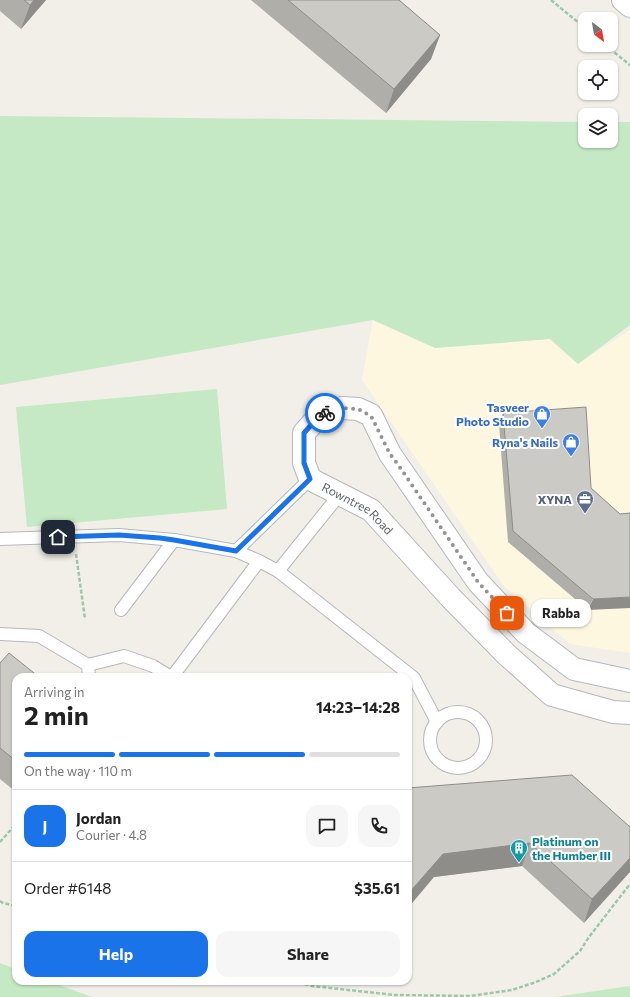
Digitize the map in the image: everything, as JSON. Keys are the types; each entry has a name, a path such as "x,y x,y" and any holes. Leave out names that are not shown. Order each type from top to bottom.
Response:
{"street":[{"path":"623,0 630,6"},
{"name":"Rowntree Road","path":"630,681 574,669 526,633 478,582 390,454 371,416 358,409 342,408 319,416 304,433 304,463 310,479 371,510 456,604 507,656 552,695 613,712 630,713"}],"lane":[{"path":"236,551 310,479"},
{"path":"278,571 340,494"},
{"path":"0,539 119,535 174,540 236,551 278,571 400,673"},
{"path":"121,610 174,540"},
{"path":"175,673 259,561"},
{"path":"0,634 38,636 89,671 124,656 153,666 165,673"},
{"path":"412,684 437,722"},
{"path":"454,712 465,713 476,717 483,726 487,736 486,747 480,760 463,769 452,768 442,764 434,755 430,745 431,734 437,722 444,716 454,712"}],"path":[{"path":"551,0 578,22"},
{"path":"614,52 630,65"},
{"path":"73,537 85,618"},
{"path":"0,842 12,828"},
{"path":"308,985 395,995 470,996 512,990 554,974 580,951 630,884"},
{"path":"0,901 12,905"}],"shaded area":[{"path":"373,320 435,348 550,339 578,364 630,330 630,653 570,644 504,586 362,380"}],"green space":[{"path":"0,116 578,122 578,148 618,148 618,122 630,122 630,325 578,364 550,339 435,348 373,320 0,385"},
{"path":"217,389 227,509 27,527 16,407"},
{"path":"0,963 12,968 12,985 59,985 92,997 0,997"},
{"path":"630,986 630,997 555,997"}],"building":[{"path":"24,0 34,0 30,5"},
{"path":"288,0 399,0 440,35 394,89"},
{"path":"586,407 591,488 620,514 630,513 630,597 593,599 513,531 503,413"},
{"path":"9,653 34,673 12,673 12,758 0,748 0,663"},
{"name":"Platinum on the Humber III","path":"572,775 630,827 630,858 592,899 530,843 443,854 412,889 412,788"}],"way so far":[{"path":"325,413 342,408 358,409 371,416 390,454 478,582 507,613"}],"place":[{"name":"Tasveer Photo Studio","path":"542,429"},
{"name":"Ryna's Nails","path":"571,457"},
{"name":"XYNA","path":"585,514"},
{"name":"Rabba","path":"507,613"},
{"name":"Platinum on the Humber III","path":"519,863"}],"route":[{"path":"58,537 119,535 160,538 236,551 310,479 304,463 304,433 319,416 325,413"}]}
